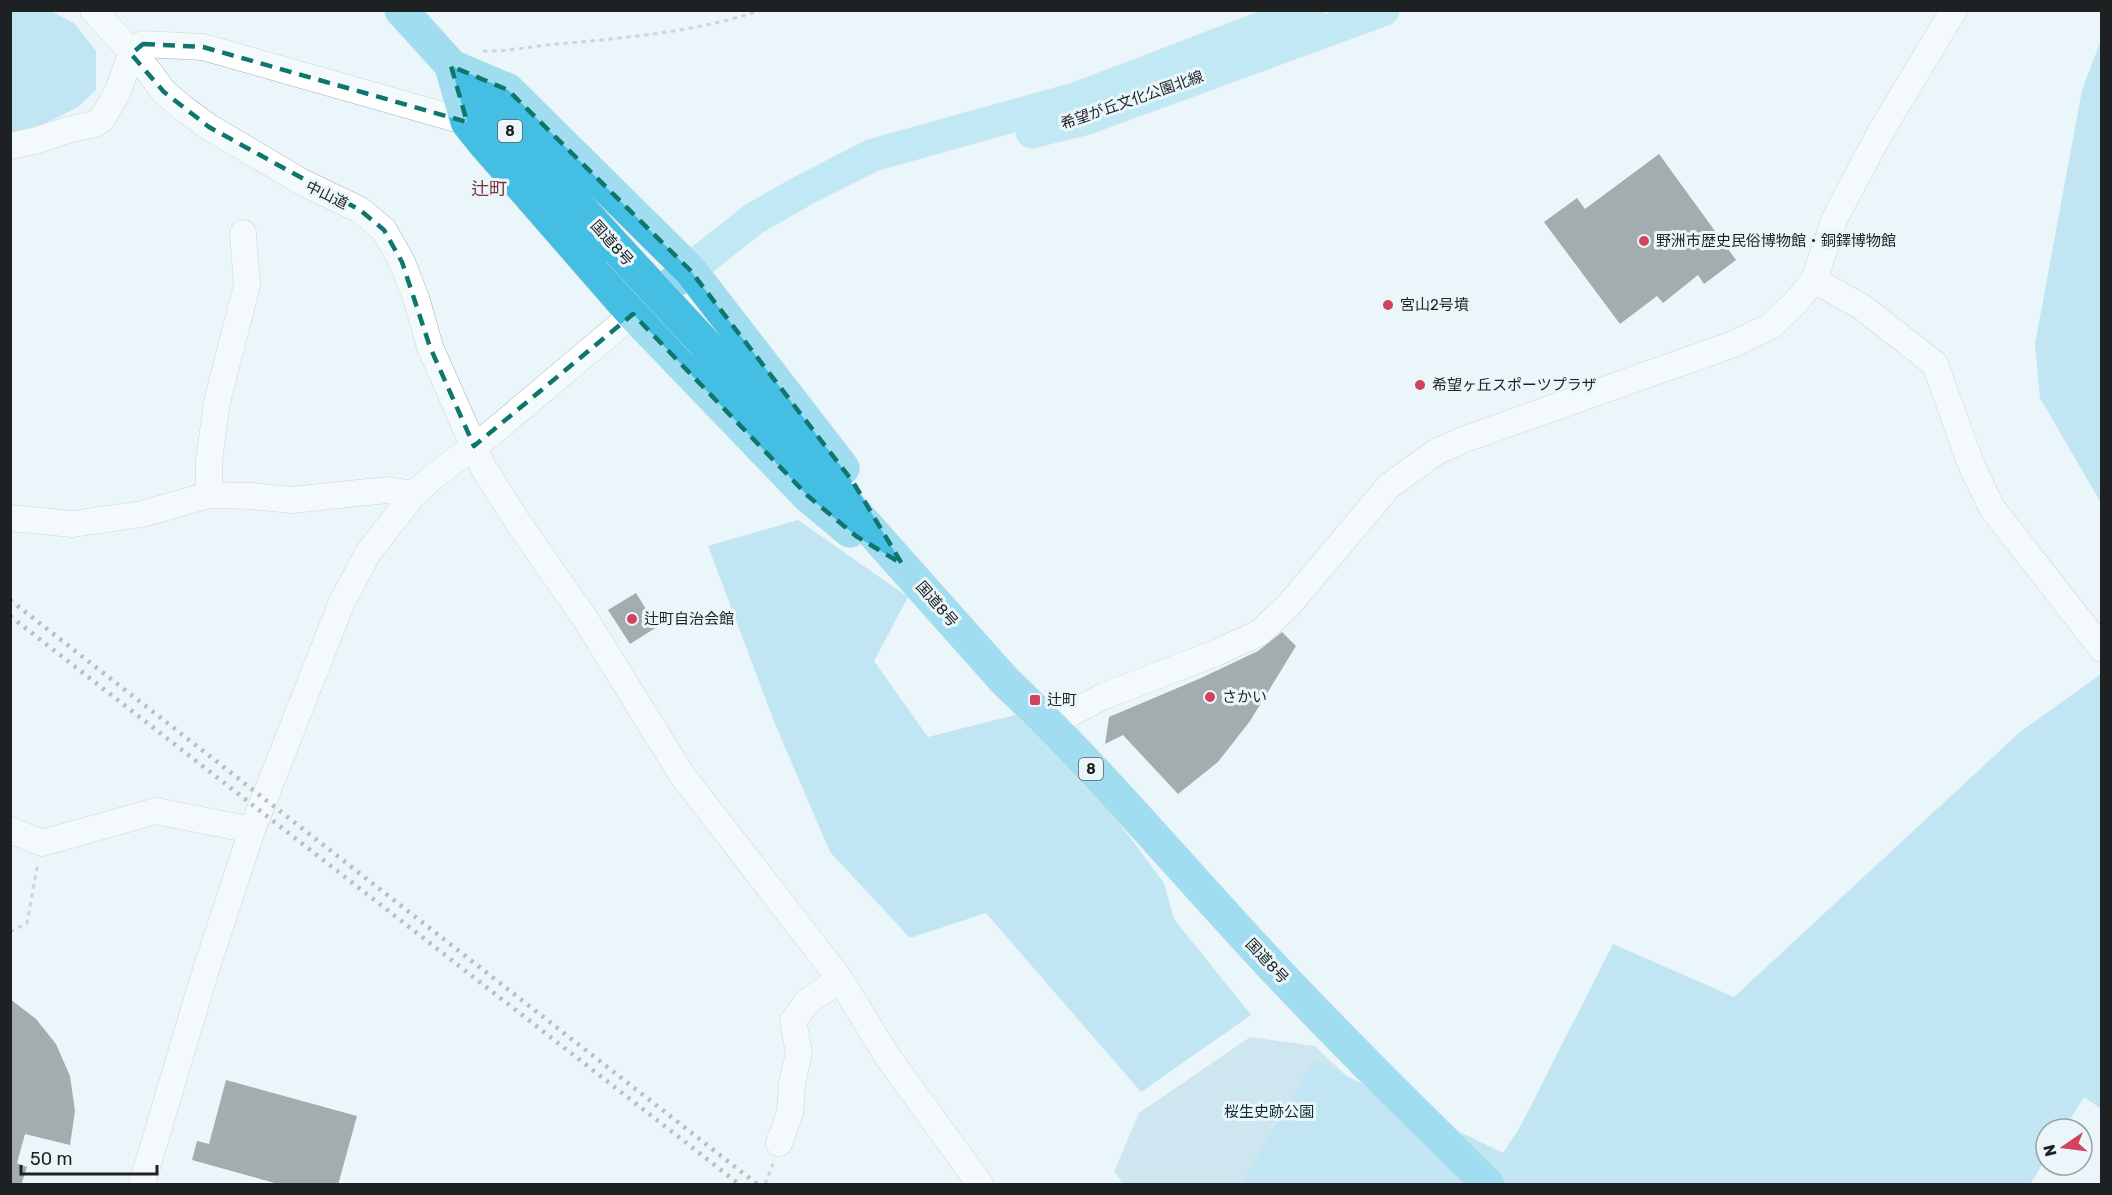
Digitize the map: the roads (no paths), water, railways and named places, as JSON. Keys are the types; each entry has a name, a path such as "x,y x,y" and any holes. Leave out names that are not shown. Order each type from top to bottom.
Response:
{"highway":[{"name":"国道8号","path":"401,10 465,58 619,251 705,344 1005,681 1050,724 1271,965 1377,1076 1488,1185"},
{"path":"465,58 467,122 633,314 808,496 856,536 902,564"},
{"path":"465,58 508,90 690,270 853,482 902,564"}],"main road":[{"name":"希望が丘文化公園北線","path":"633,314 755,218 873,155 1078,98 1308,10"},
{"name":"希望が丘文化公園北線","path":"806,189 1085,119 1383,10"}],"street":[{"name":"中山道","path":"93,10 147,69 164,92 208,127 300,181 360,210 384,230 402,262 417,301 430,347 483,467 519,524 586,620 682,775 840,979 887,1056 980,1185"},
{"path":"1050,724 1104,696 1216,653 1259,633 1288,606 1389,486 1436,452 1465,439 1731,345 1771,326 1795,303 1814,280 1840,208 1881,131 1954,10"},
{"path":"10,146 95,124 102,119 118,91 131,54 143,44 203,46 467,122"},
{"path":"209,495 209,461 217,402 247,285 243,233"},
{"path":"1814,280 1862,307 1935,364 1972,467 1992,508 2102,649"},
{"path":"142,1185 205,973 252,830 342,602 368,553 414,494 633,314"},
{"path":"10,518 73,524 142,514 209,495 292,500 387,490 414,494"},
{"path":"10,830 42,843 156,811 252,830"},
{"path":"779,1143 790,1113 792,1083 799,1053 793,1021 807,1002 840,979"}],"railway":[{"path":"10,600 757,1184"},
{"path":"10,616 739,1184"}],"place":[{"name":"野洲市歴史民俗博物館・銅鐸博物館","path":"1644,241"},
{"name":"宮山2号墳","path":"1388,305"},
{"name":"希望ヶ丘スポーツプラザ","path":"1420,385"},
{"name":"辻町自治会館","path":"632,619"},
{"name":"さかい","path":"1210,697"},
{"name":"辻町","path":"1035,700"}],"district":[{"name":"辻町","path":"489,189"}],"park label":[{"name":"桜生史跡公園","path":"1269,1112"}]}
